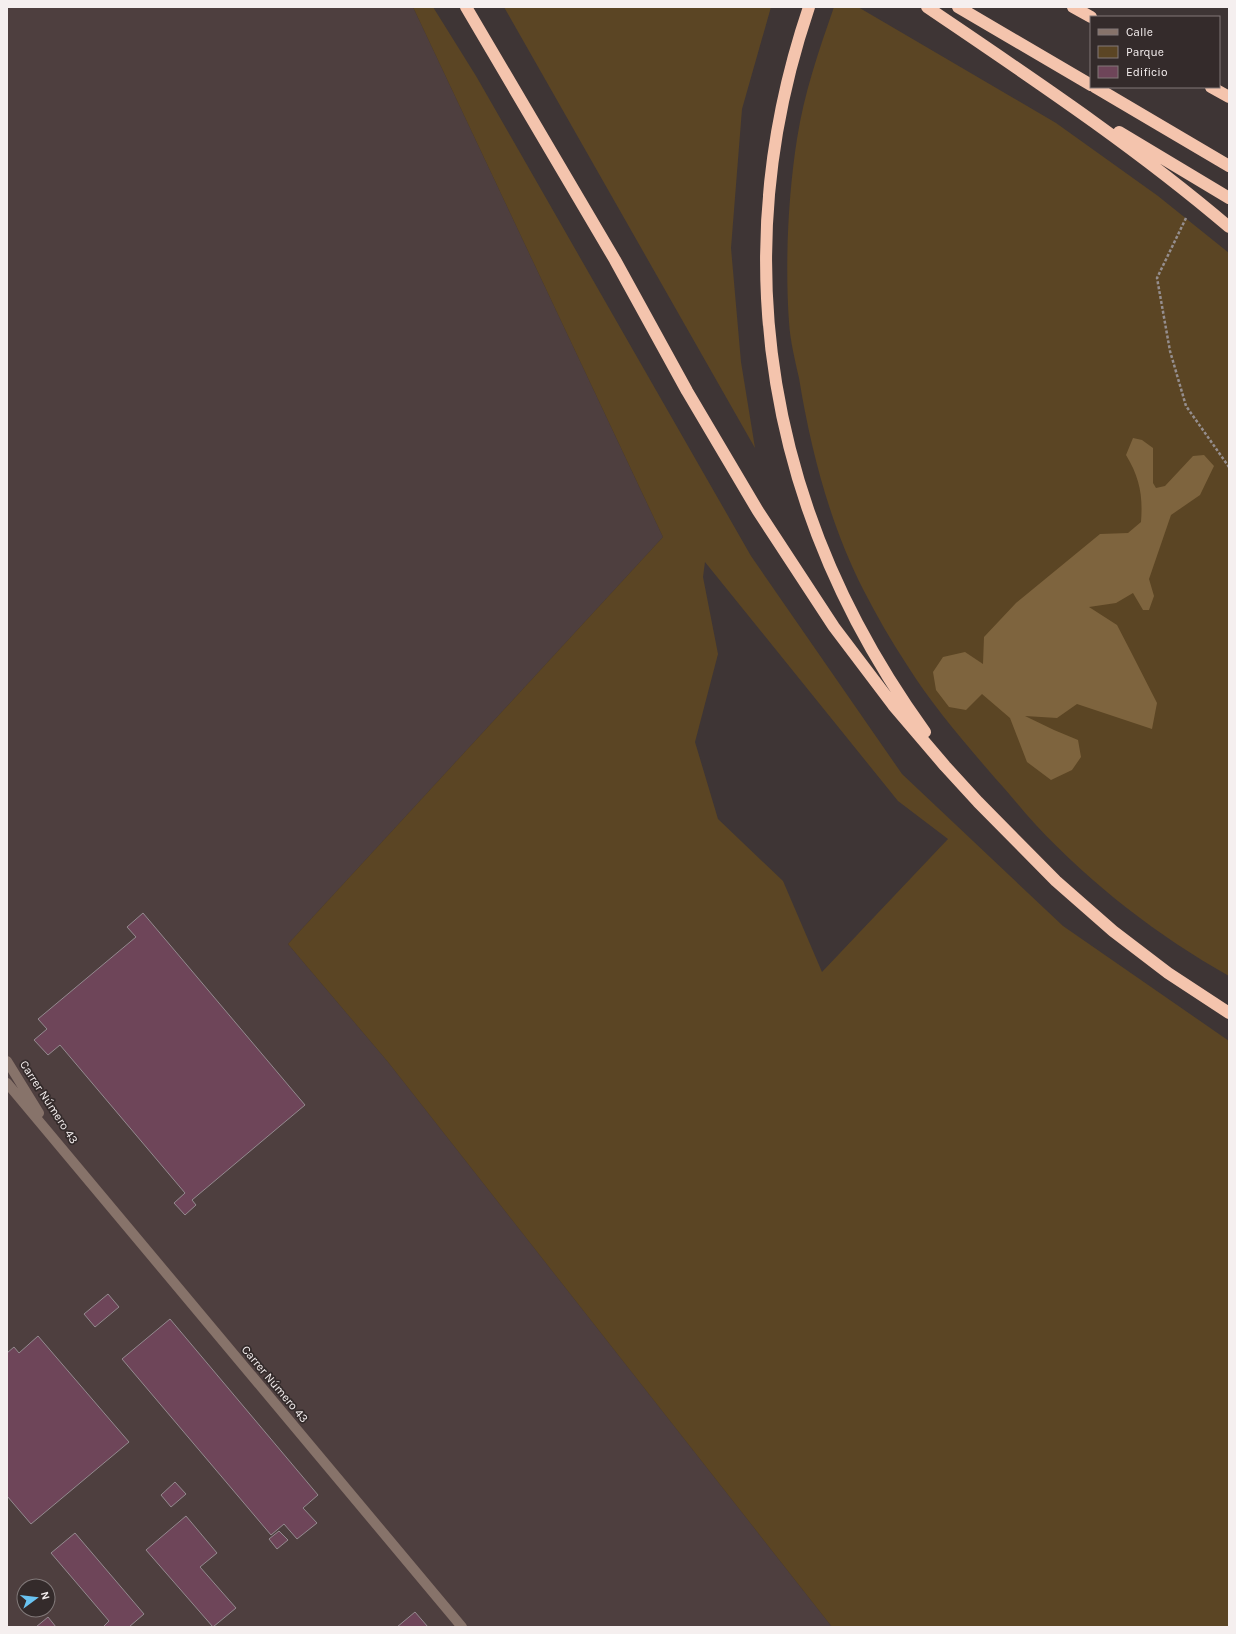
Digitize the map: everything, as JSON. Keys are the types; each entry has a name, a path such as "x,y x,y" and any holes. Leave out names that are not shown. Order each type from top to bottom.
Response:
{"highway":[{"path":"466,7 615,260 687,392 758,511 834,627 898,711 945,766 978,802 1056,881 1113,931 1168,973 1227,1011"},
{"path":"809,7 799,37 782,103 775,139 770,189 765,263 770,350 777,392 799,482 832,570 853,614 902,700 978,802"},
{"path":"927,7 1057,94 1229,198"},
{"path":"958,7 1090,84"},
{"path":"1073,7 1090,17"},
{"path":"1097,88 1229,166"},
{"path":"1213,88 1229,97"},
{"path":"1057,94 1193,197 1229,228"}],"street":[{"name":"Carrer Número 43","path":"7,1061 35,1107 70,1157"},
{"name":"Carrer Número 43","path":"7,1083 462,1627"}],"path":[{"path":"1186,218 1157,278 1162,307 1170,351 1186,406 1229,467"}],"shaded area":[{"path":"7,7 413,7 663,537 288,944 388,1062 832,1627 7,1627"},
{"path":"1133,438 1142,440 1153,448 1153,483 1156,488 1165,486 1193,456 1204,455 1214,466 1200,495 1171,515 1149,579 1154,596 1149,610 1143,610 1133,593 1116,603 1089,607 1117,625 1132,654 1157,703 1152,729 1077,704 1057,718 1025,716 1078,740 1081,757 1072,770 1051,780 1027,762 1010,718 982,694 966,710 949,707 936,690 933,672 943,657 965,652 983,664 984,637 1016,603 1100,534 1128,533 1141,522 1140,487 1135,472 1126,455"}],"green space":[{"path":"413,7 433,7 476,76 751,556 902,774 1063,926 1229,1041 1229,1627 832,1627 388,1062 288,944 663,537","holes":["705,562 898,801 948,839 822,972 783,881 718,819 695,742 718,654 703,577"]},
{"path":"504,7 771,7 742,109 731,248 741,362 755,448"},
{"path":"834,7 858,7 1056,123 1158,196 1229,253 1229,976 1177,944 1103,889 1057,847 1031,819 960,737 917,680 895,647 874,610 841,540 823,487 809,433 790,336 787,277 789,207 797,139 808,88"}],"building":[{"path":"143,913 305,1105 192,1200 196,1205 185,1215 174,1203 185,1193 60,1045 48,1055 34,1040 47,1029 38,1019 136,937 127,927"},
{"path":"108,1294 119,1307 95,1327 84,1314"},
{"path":"170,1319 318,1495 303,1508 317,1523 297,1539 284,1524 271,1535 122,1359"},
{"path":"38,1336 129,1442 31,1524 7,1496 7,1353 14,1347 19,1353"},
{"path":"175,1482 186,1494 171,1507 161,1495"},
{"path":"186,1516 217,1553 200,1567 236,1608 213,1627 146,1550"},
{"path":"279,1531 288,1540 277,1549 269,1539"},
{"path":"75,1533 144,1614 129,1627 103,1627 109,1621 51,1553"},
{"path":"415,1612 428,1627 397,1627"},
{"path":"49,1618 56,1627 36,1627"}]}
